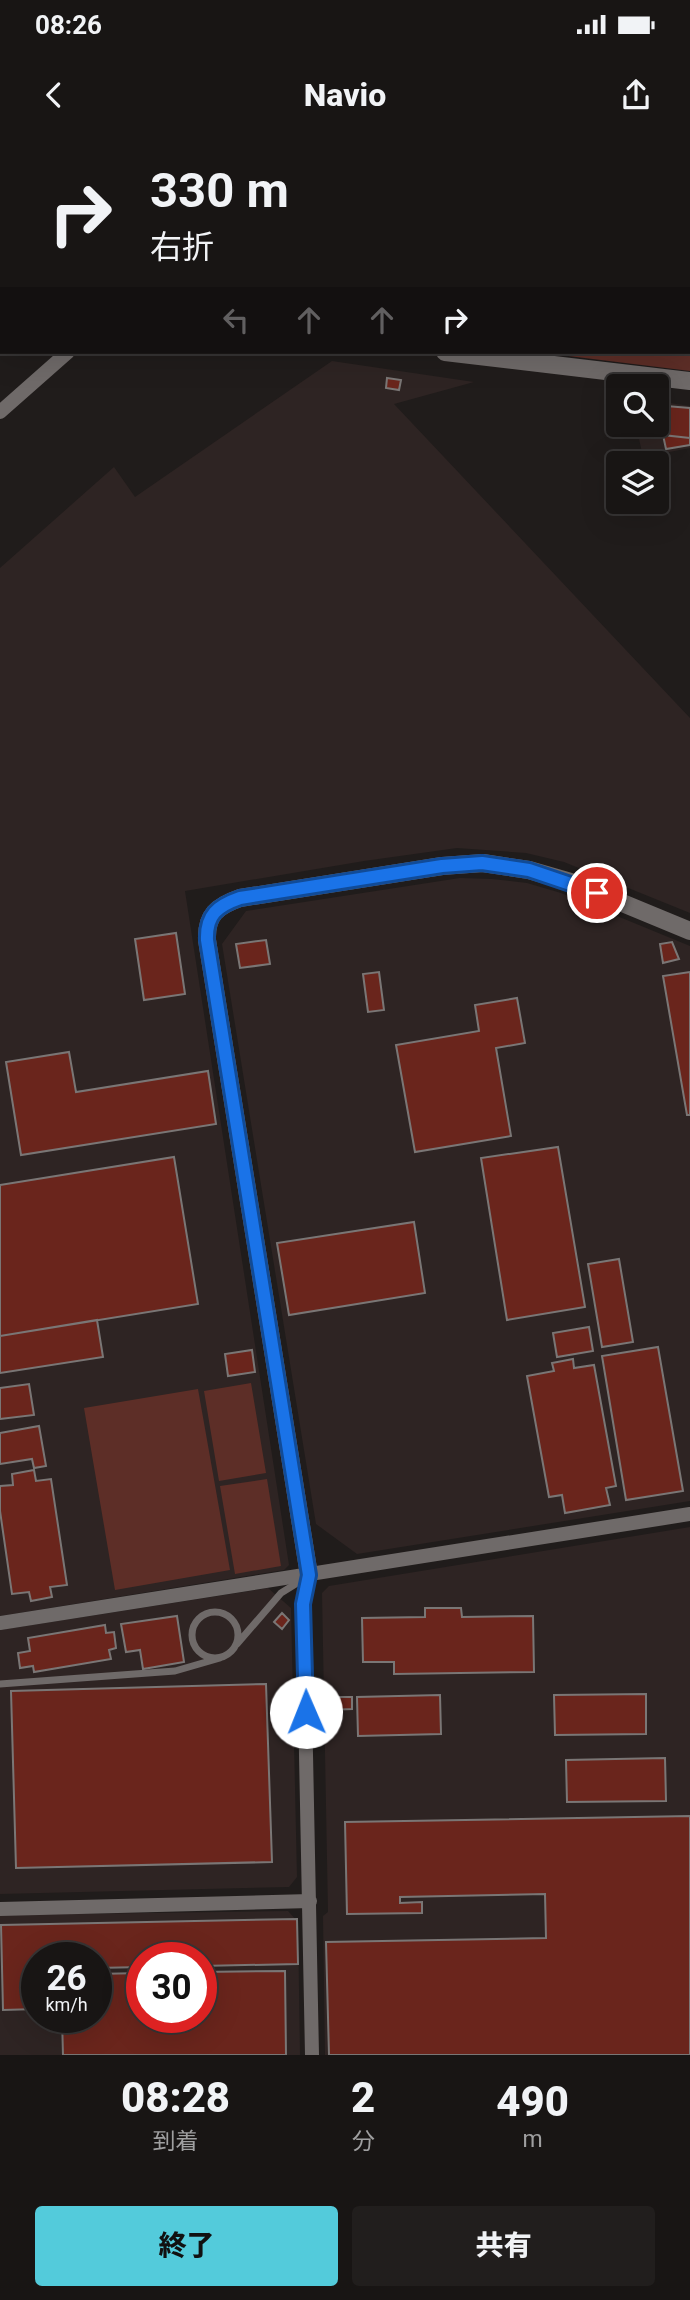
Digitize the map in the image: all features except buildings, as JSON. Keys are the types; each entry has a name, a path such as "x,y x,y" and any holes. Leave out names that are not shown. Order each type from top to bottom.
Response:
{"street":[{"path":"0,412 66,354"},
{"path":"462,354 690,381"},
{"path":"312,2055 303,1604 309,1575 207,940 210,918 229,902 240,898 442,866 482,863 529,870 574,883 690,931"},
{"path":"0,1623 690,1514"},
{"path":"0,1909 310,1901"}],"lane":[{"path":"0,1684 175,1671 220,1658 232,1651 281,1593 309,1575"},
{"path":"220,1658 204,1656 193,1645 192,1630 200,1617 215,1612 229,1617 237,1630 236,1646"}],"shaded area":[{"path":"552,354 690,354 690,371"},
{"path":"332,361 474,382 394,404 690,718 690,913 564,862 526,853 457,848 185,891 289,1565 284,1570 0,1616 0,568 114,467 135,497"},
{"path":"669,403 690,406 690,448 669,452 642,451 639,437 669,437"},
{"path":"460,878 527,883 561,893 690,946 690,1501 357,1554 316,1524 222,944 246,911"},
{"path":"251,1383 266,1473 219,1481 204,1391"},
{"path":"198,1389 230,1570 115,1590 84,1408"},
{"path":"267,1479 281,1566 235,1574 220,1486"},
{"path":"690,1527 690,2055 325,2055 323,1916 328,1912 322,1593 329,1586"},
{"path":"268,1588 291,1608 297,1877 289,1887 0,1894 0,1630"},
{"path":"288,1911 298,1922 300,2055 0,2055 0,1915"}],"route":[{"path":"306,1712 303,1604 309,1575 207,940 210,918 219,908 240,898 442,866 482,863 529,870 574,883 597,893"}]}
